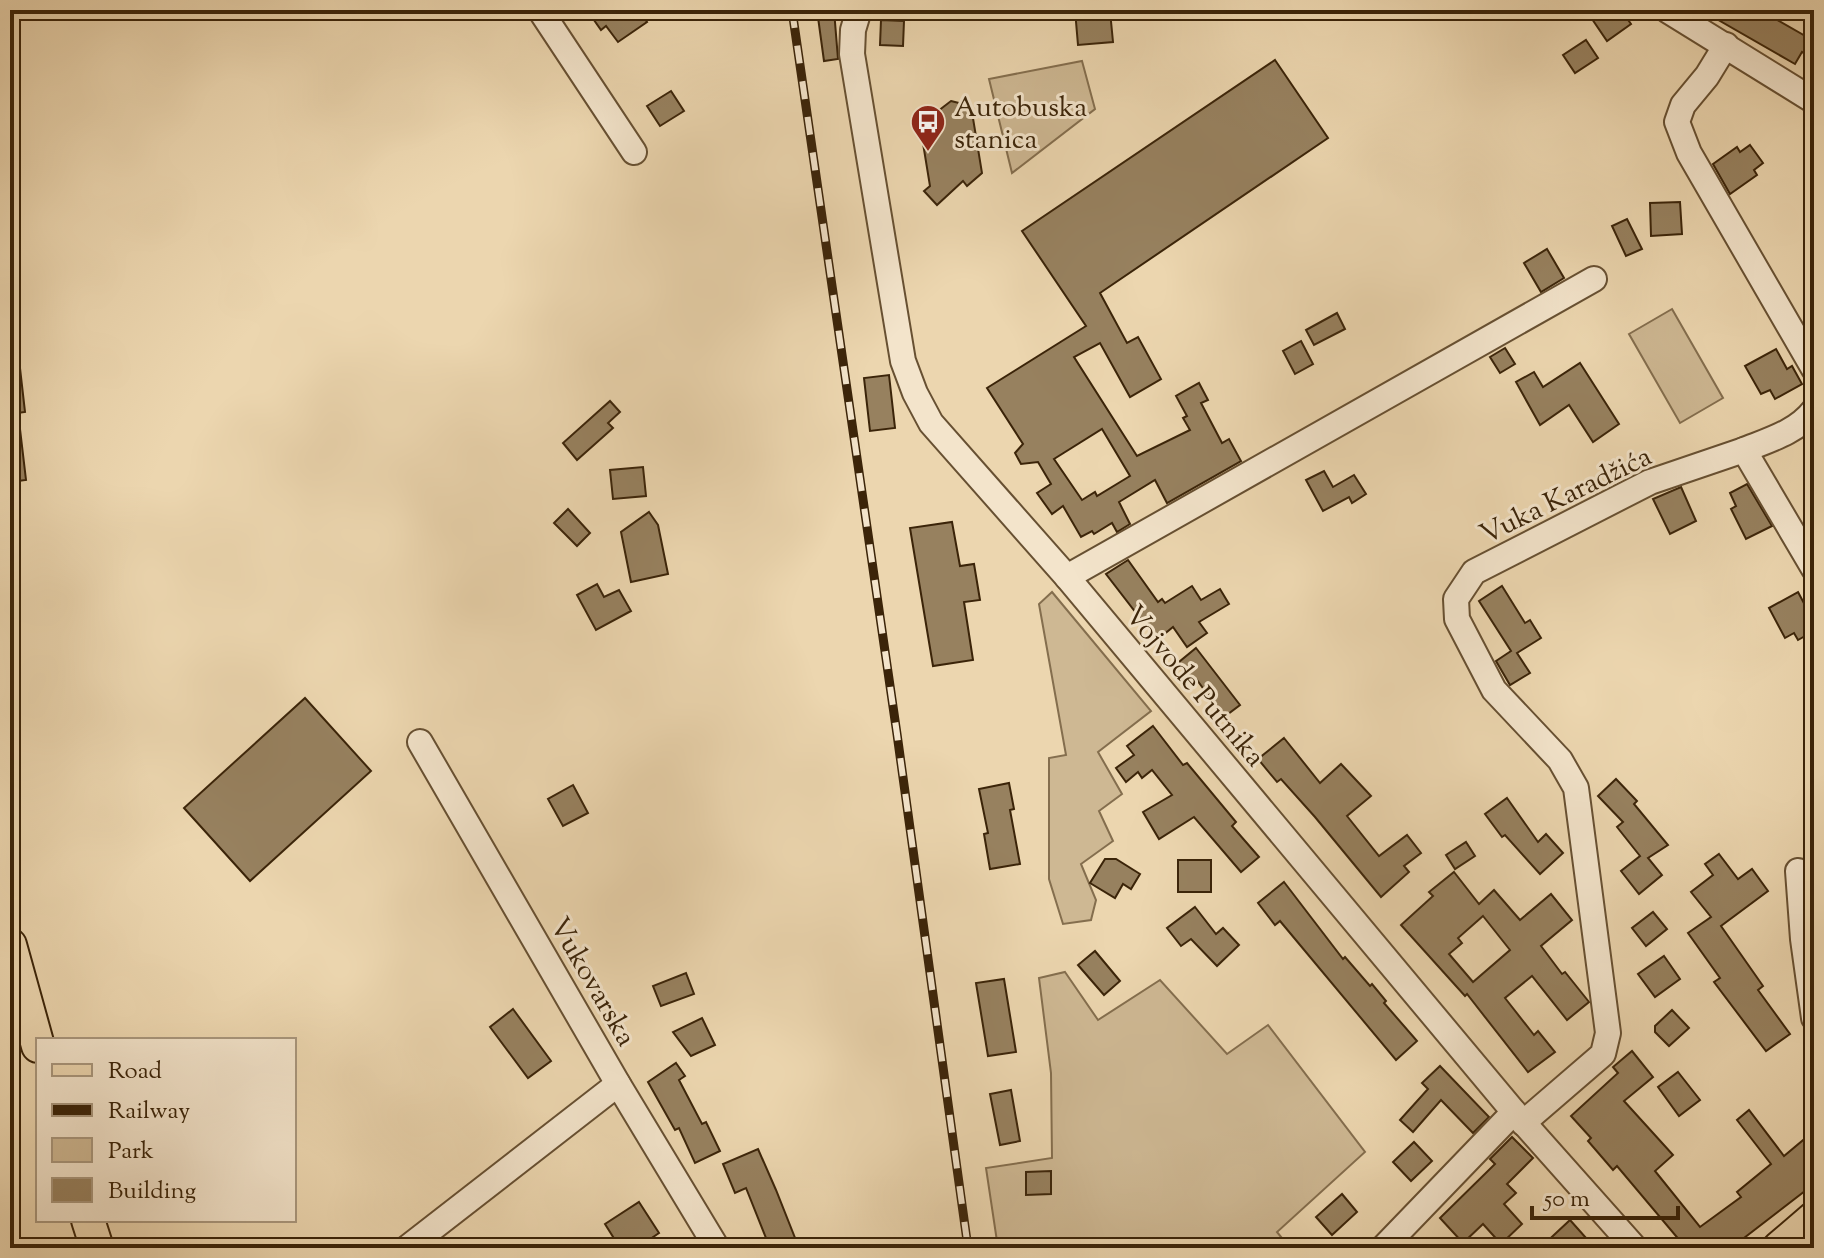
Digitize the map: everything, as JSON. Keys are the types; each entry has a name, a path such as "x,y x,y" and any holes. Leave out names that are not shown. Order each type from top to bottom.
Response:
{"main road":[{"path":"10,945 36,1039"},
{"path":"1779,1248 1814,1218"},
{"path":"89,1222 97,1248"}],"street":[{"path":"540,10 634,152"},
{"name":"Vojvode Putnika","path":"859,10 853,30 852,54 903,361 931,423 1067,577 1518,1118 1635,1248"},
{"path":"1667,10 1814,101"},
{"path":"1726,45 1707,76 1683,105 1677,122 1689,153 1814,369"},
{"path":"1067,577 1594,279"},
{"name":"Vuka Karadžića","path":"1383,1248 1518,1118 1603,1054 1608,1033 1576,788 1560,760 1494,690 1457,619 1456,599 1474,572 1650,482 1791,431 1814,410"},
{"path":"1744,450 1814,569"},
{"name":"Vukovarska","path":"420,742 717,1248"},
{"path":"1798,871 1814,1018"},
{"path":"407,1248 618,1084"}],"green space":[{"path":"1082,61 1095,109 1012,173 989,79"},
{"path":"1672,309 1723,398 1680,423 1629,334"},
{"path":"1052,592 1151,711 1098,752 1122,794 1099,811 1113,841 1081,864 1096,900 1091,920 1063,924 1049,879 1049,758 1066,755 1039,604"},
{"path":"1065,972 1098,1020 1160,980 1227,1054 1268,1025 1365,1152 1277,1232 1290,1248 998,1248 986,1168 1052,1158 1051,1073 1039,978"}],"building":[{"path":"587,10 638,10 647,22 618,42 606,26 601,30"},
{"path":"817,10 834,10 838,59 824,61"},
{"path":"1075,10 1110,11 1113,42 1078,45"},
{"path":"1598,10 1621,10 1631,24 1607,41 1590,16"},
{"path":"1701,10 1760,10 1814,41 1814,60 1802,52 1795,64"},
{"path":"881,20 904,21 903,46 880,45"},
{"path":"1586,40 1598,58 1575,73 1563,55"},
{"path":"1275,60 1328,138 1100,293 1127,343 1138,337 1161,379 1130,397 1100,343 1074,357 1137,456 1190,430 1183,418 1187,416 1176,396 1199,383 1208,400 1201,403 1222,443 1229,439 1241,461 1167,503 1155,480 1119,502 1130,524 1117,532 1112,523 1094,534 1092,531 1081,537 1063,506 1052,514 1037,493 1051,484 1038,462 1021,464 1015,453 1023,444 987,388 1086,326 1022,231","holes":["1102,429 1130,476 1097,496 1095,492 1082,500 1054,459"]},
{"path":"671,91 684,111 660,126 647,106"},
{"path":"951,101 971,106 982,173 967,186 963,181 937,205 924,191 930,186 920,125"},
{"path":"1750,145 1763,163 1754,170 1757,175 1730,194 1713,164 1737,147 1740,152"},
{"path":"1680,202 1682,234 1651,236 1650,203"},
{"path":"1627,219 1642,249 1626,256 1612,226"},
{"path":"1547,249 1564,278 1541,292 1524,263"},
{"path":"1337,313 1345,329 1314,345 1306,330"},
{"path":"1301,341 1313,364 1295,374 1283,351"},
{"path":"1505,348 1515,364 1500,373 1490,357"},
{"path":"1776,349 1787,369 1792,366 1802,384 1775,399 1770,390 1761,394 1745,366"},
{"path":"1580,363 1619,424 1593,442 1569,405 1540,425 1516,382 1534,372 1543,387"},
{"path":"20,368 25,412 10,414 10,369"},
{"path":"889,375 895,428 870,431 864,378"},
{"path":"610,401 620,412 608,423 613,428 577,460 563,443"},
{"path":"20,429 26,480 10,482 10,430"},
{"path":"643,467 646,496 613,499 610,470"},
{"path":"1324,471 1333,487 1354,475 1366,494 1352,503 1349,497 1323,511 1306,480"},
{"path":"1747,484 1772,526 1746,539 1731,509 1736,506 1730,493"},
{"path":"1681,487 1696,521 1670,534 1653,499"},
{"path":"568,509 590,533 577,546 554,523"},
{"path":"649,512 658,525 668,574 631,582 621,532"},
{"path":"952,522 960,566 974,564 980,600 964,602 973,660 933,666 910,528"},
{"path":"1128,560 1158,602 1162,599 1165,603 1192,586 1201,600 1220,589 1229,604 1199,622 1207,633 1187,647 1173,627 1157,640 1106,574"},
{"path":"597,584 604,597 619,590 631,611 596,630 577,595"},
{"path":"1502,586 1525,623 1530,620 1541,638 1517,653 1530,673 1510,685 1496,661 1511,651 1479,601"},
{"path":"1798,592 1814,622 1814,631 1798,640 1794,633 1785,638 1769,608"},
{"path":"1196,648 1240,705 1224,717 1197,680 1195,682 1179,662"},
{"path":"305,698 371,771 250,881 184,808"},
{"path":"1153,726 1183,765 1187,763 1236,822 1232,826 1259,857 1241,872 1194,817 1159,839 1143,812 1172,795 1152,770 1142,778 1138,772 1126,782 1116,768 1134,755 1127,746"},
{"path":"1284,738 1320,783 1341,764 1371,796 1347,816 1379,856 1407,835 1421,853 1404,866 1409,872 1381,897 1315,817 1281,779 1277,782 1258,759"},
{"path":"1616,779 1637,801 1634,804 1668,845 1648,858 1662,875 1639,894 1621,871 1640,856 1617,827 1623,822 1598,796"},
{"path":"1009,783 1014,809 1010,810 1020,864 990,869 984,834 988,833 979,789"},
{"path":"573,785 588,813 563,826 548,799"},
{"path":"1507,798 1538,842 1546,834 1563,853 1540,874 1505,835 1502,837 1485,814"},
{"path":"1466,842 1475,856 1455,869 1446,855"},
{"path":"1719,854 1738,879 1752,869 1768,891 1721,926 1763,986 1758,990 1790,1034 1766,1051 1714,982 1720,978 1688,933 1711,917 1691,892 1713,875 1705,864"},
{"path":"1105,859 1116,859 1140,874 1131,889 1123,884 1115,898 1090,883"},
{"path":"1178,860 1211,860 1211,892 1178,892"},
{"path":"1454,872 1479,904 1494,890 1520,920 1551,894 1572,920 1541,946 1589,1002 1567,1020 1532,976 1505,998 1534,1035 1538,1031 1555,1052 1528,1072 1467,994 1465,996 1401,925 1433,896 1429,892","holes":["1483,916 1510,950 1473,982 1449,954 1462,943 1458,938"]},
{"path":"1284,882 1343,959 1345,957 1370,986 1372,984 1417,1041 1396,1060 1280,921 1275,925 1258,903"},
{"path":"1195,907 1216,934 1223,928 1239,945 1217,966 1191,939 1181,946 1167,928"},
{"path":"1653,912 1667,929 1646,946 1632,928"},
{"path":"1095,951 1120,981 1104,995 1078,965"},
{"path":"1664,956 1680,979 1655,997 1638,974"},
{"path":"686,973 694,994 661,1006 653,986"},
{"path":"1004,979 1016,1052 988,1056 976,983"},
{"path":"513,1009 551,1061 528,1078 490,1027"},
{"path":"1672,1010 1689,1028 1669,1046 1655,1032 1655,1026"},
{"path":"702,1018 715,1045 691,1056 673,1032"},
{"path":"1632,1051 1653,1077 1624,1101 1673,1155 1655,1171 1700,1227 1741,1197 1737,1192 1771,1164 1737,1120 1749,1110 1784,1156 1814,1131 1814,1184 1731,1248 1686,1248 1617,1166 1613,1170 1571,1116 1618,1073 1613,1067"},
{"path":"676,1063 685,1076 679,1080 720,1151 695,1163 679,1128 675,1130 648,1082"},
{"path":"1440,1066 1489,1117 1473,1133 1441,1100 1413,1132 1400,1120 1428,1089 1422,1083"},
{"path":"1678,1072 1700,1100 1679,1116 1658,1087"},
{"path":"1011,1090 1020,1141 1000,1145 990,1094"},
{"path":"1512,1137 1533,1158 1507,1184 1516,1193 1504,1204 1522,1224 1501,1244 1483,1224 1463,1243 1440,1218 1495,1164 1490,1159"},
{"path":"1414,1142 1432,1161 1411,1181 1393,1162"},
{"path":"758,1149 799,1248 770,1248 746,1188 735,1193 723,1164"},
{"path":"1051,1171 1051,1194 1026,1195 1026,1172"},
{"path":"1342,1194 1357,1212 1332,1235 1316,1217"},
{"path":"639,1202 659,1233 637,1248 620,1248 605,1224"},
{"path":"1570,1220 1595,1248 1540,1248"}],"railway":[{"path":"792,10 968,1248"}],"place":[{"name":"Autobuska stanica","path":"928,153"}]}
